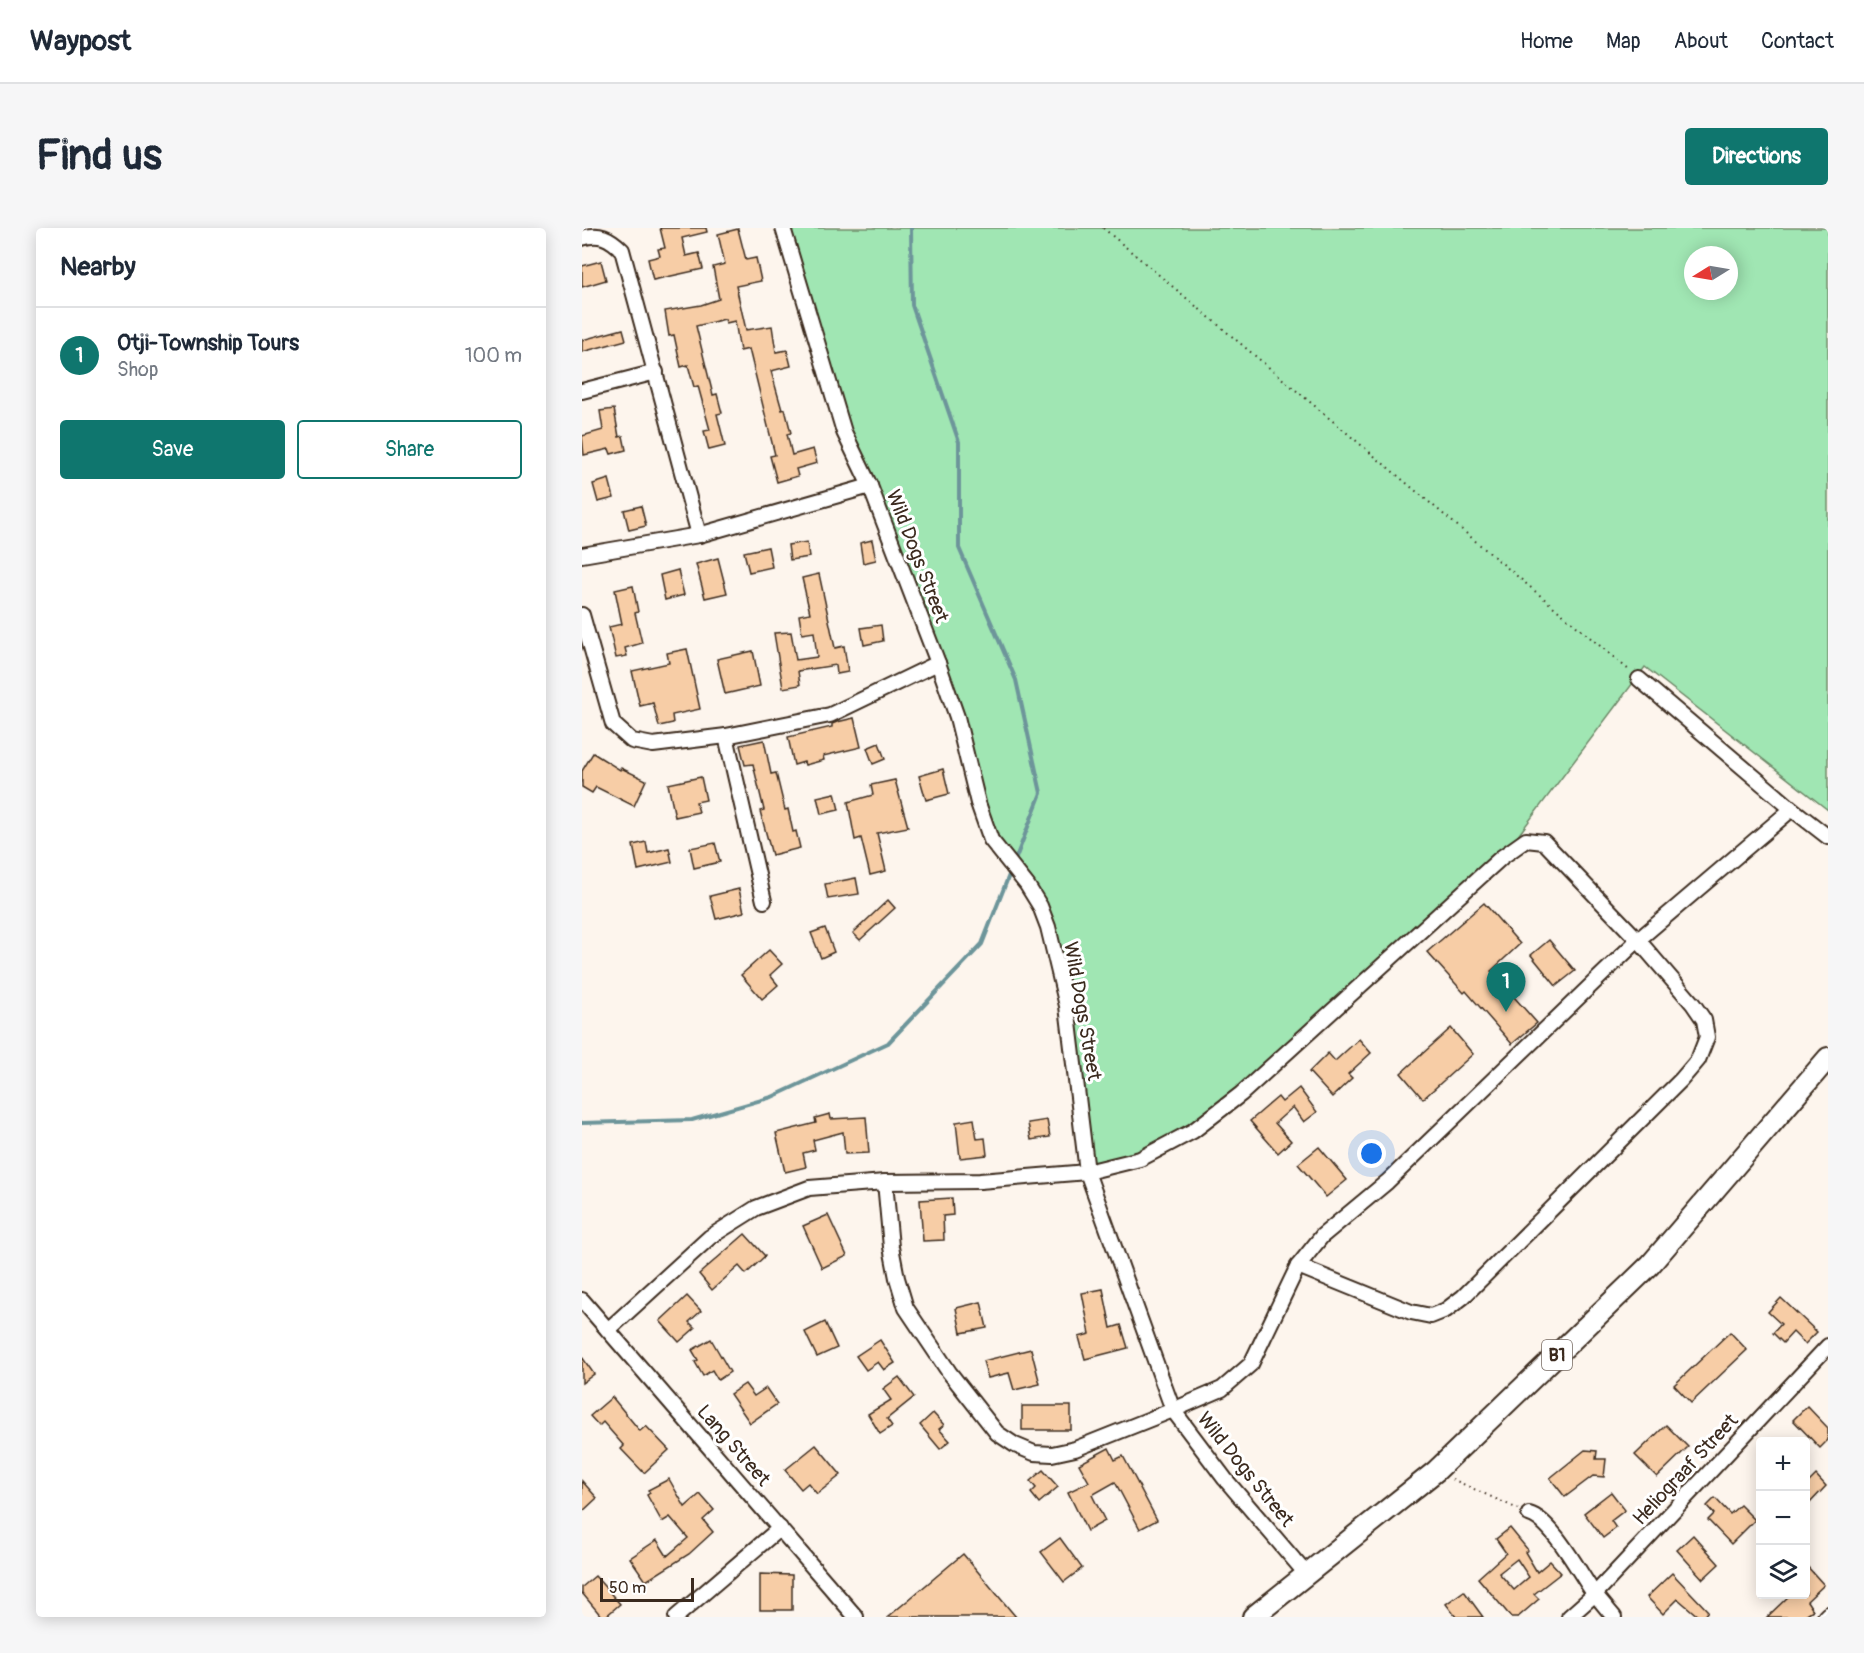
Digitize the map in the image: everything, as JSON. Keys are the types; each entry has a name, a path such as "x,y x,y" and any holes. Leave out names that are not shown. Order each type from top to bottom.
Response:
{"highway":[{"name":"B1","path":"1252,1617 1436,1471 1650,1265 1828,1058"}],"street":[{"name":"Wild Dogs Street","path":"783,228 844,432 870,486 938,663 957,717 978,803 991,840 1027,885 1040,906 1048,927 1066,1006 1088,1172 1173,1410 1225,1479 1307,1575"},
{"path":"582,238 592,234 610,238 622,250 699,534"},
{"path":"582,391 656,372"},
{"path":"582,555 699,534 870,486"},
{"path":"582,615 613,724 632,741 653,745 726,736 830,715 938,663"},
{"path":"1640,679 1828,837"},
{"path":"726,736 764,901"},
{"path":"885,1182 891,1248 906,1308 949,1372 997,1433 1015,1445 1034,1453 1052,1454 1075,1449 1173,1410 1222,1389 1251,1364 1298,1266 1322,1236 1387,1182 1638,940 1792,809"},
{"path":"608,1330 710,1237 756,1208 810,1188 885,1182 980,1181 1088,1172 1140,1159 1193,1131 1241,1094 1502,857 1526,840 1544,842 1638,940 1693,1004 1704,1020 1707,1037 1698,1060 1681,1080 1463,1297 1446,1310 1431,1316 1410,1312 1298,1266"},
{"name":"Lang Street","path":"582,1300 856,1617"},
{"name":"Heliograaf Street","path":"1569,1617 1595,1594 1828,1346"},
{"path":"1529,1514 1536,1516 1551,1531 1614,1617"},
{"path":"676,1617 780,1528"}],"path":[{"path":"1103,228 1640,679"},
{"path":"1436,1471 1529,1514"}],"green space":[{"path":"783,228 1828,228 1828,810 1645,667 1502,857 1193,1131 1087,1172 1048,927 991,840 957,717 844,432"}],"building":[{"path":"660,228 706,228 707,232 682,238 686,256 699,253 703,269 653,280 648,259 660,256 658,249 665,248"},
{"path":"738,229 746,260 756,258 761,281 736,286 746,330 772,326 776,352 787,350 791,366 771,371 791,433 787,434 792,455 813,449 817,463 796,469 798,476 777,482 770,456 775,455 749,349 740,351 735,321 726,323 725,319 696,326 713,395 717,394 722,413 717,414 725,446 709,450 704,431 710,430 698,386 694,387 688,365 681,367 674,335 669,336 665,311 701,305 719,299 713,267 725,264 718,234"},
{"path":"601,261 606,280 582,287 582,266"},
{"path":"623,329 626,340 582,352 582,340"},
{"path":"614,409 619,437 623,436 626,450 611,454 609,449 584,455 582,436 603,430 600,411"},
{"path":"609,479 614,498 598,502 593,484"},
{"path":"641,506 646,526 629,530 624,510"},
{"path":"872,540 876,560 863,563 860,543"},
{"path":"807,542 809,557 790,560 788,545"},
{"path":"768,547 772,567 749,572 744,552"},
{"path":"718,558 727,593 705,598 696,564"},
{"path":"678,570 684,595 665,600 660,575"},
{"path":"819,574 835,648 844,646 848,672 837,674 836,665 798,671 800,685 783,688 774,633 791,632 796,660 817,657 814,632 802,634 799,615 810,613 802,578"},
{"path":"633,586 638,612 635,613 642,643 625,648 627,656 616,658 609,627 622,624 615,590"},
{"path":"881,625 883,641 864,645 861,628"},
{"path":"687,649 700,709 672,715 673,723 659,726 653,703 640,706 632,671 669,663 667,653"},
{"path":"753,651 760,686 725,694 717,659"},
{"path":"854,718 861,747 823,756 824,760 805,765 804,762 794,765 788,737 832,727 832,724"},
{"path":"764,740 771,774 776,773 785,810 788,809 793,832 796,831 800,848 772,855 760,811 764,810 753,764 745,765 740,745"},
{"path":"879,743 885,759 873,764 867,748"},
{"path":"593,753 620,770 621,768 646,780 634,806 596,787 592,793 582,787 582,771"},
{"path":"943,769 949,794 926,800 919,776"},
{"path":"701,777 706,800 696,802 699,812 675,817 668,784"},
{"path":"895,780 908,827 877,833 886,871 870,875 861,838 855,840 848,802 873,795 871,785"},
{"path":"835,793 839,810 821,814 817,797"},
{"path":"646,842 648,853 669,848 672,862 638,870 633,845"},
{"path":"715,843 720,862 694,868 690,848"},
{"path":"856,878 859,894 828,899 825,884"},
{"path":"739,889 744,912 716,919 710,896"},
{"path":"888,900 895,908 860,940 853,933"},
{"path":"1484,903 1520,944 1491,971 1537,1023 1512,1044 1466,991 1464,993 1427,952"},
{"path":"825,928 834,952 821,958 811,933"},
{"path":"1549,940 1575,971 1556,986 1531,955"},
{"path":"769,950 782,964 770,975 778,985 762,999 741,975"},
{"path":"1451,1028 1473,1054 1423,1099 1401,1073"},
{"path":"1359,1039 1371,1053 1348,1074 1352,1078 1332,1097 1309,1072 1328,1053 1335,1061"},
{"path":"1299,1088 1317,1112 1304,1122 1293,1107 1275,1123 1291,1141 1278,1153 1250,1121 1278,1097 1282,1102"},
{"path":"830,1114 831,1119 866,1117 869,1153 845,1154 843,1132 813,1140 815,1150 803,1153 806,1167 785,1172 776,1133 816,1123 815,1118"},
{"path":"974,1119 977,1139 985,1138 987,1155 960,1158 956,1122"},
{"path":"1047,1120 1050,1137 1031,1140 1028,1123"},
{"path":"1319,1147 1347,1180 1326,1197 1298,1164"},
{"path":"952,1198 953,1215 943,1216 944,1240 923,1241 920,1200"},
{"path":"828,1215 847,1256 822,1268 803,1226"},
{"path":"745,1234 765,1256 746,1274 739,1266 712,1290 699,1274"},
{"path":"1103,1289 1111,1328 1121,1325 1128,1348 1085,1359 1079,1337 1090,1334 1082,1293"},
{"path":"687,1296 701,1311 689,1322 695,1328 679,1342 660,1321"},
{"path":"1781,1298 1817,1332 1805,1344 1793,1332 1783,1343 1773,1333 1781,1324 1768,1312"},
{"path":"981,1302 987,1328 961,1333 956,1308"},
{"path":"825,1322 837,1348 817,1357 805,1332"},
{"path":"1730,1332 1747,1350 1691,1403 1674,1385"},
{"path":"711,1339 730,1372 718,1380 712,1370 703,1376 695,1362 698,1360 692,1350"},
{"path":"880,1340 895,1363 884,1370 878,1362 866,1370 856,1356"},
{"path":"1031,1349 1040,1384 1014,1390 1009,1373 988,1378 983,1361"},
{"path":"582,1357 594,1374 582,1383"},
{"path":"899,1377 914,1397 887,1419 892,1426 880,1434 868,1414 891,1400 883,1389"},
{"path":"745,1384 754,1396 766,1388 777,1404 750,1423 730,1394"},
{"path":"612,1397 640,1431 646,1426 669,1450 644,1473 621,1449 624,1446 603,1422 599,1426 590,1416"},
{"path":"1022,1406 1071,1406 1071,1430 1022,1430"},
{"path":"1807,1406 1828,1428 1828,1440 1820,1448 1793,1420"},
{"path":"933,1413 944,1425 939,1429 950,1441 940,1449 920,1425"},
{"path":"1666,1425 1688,1447 1657,1477 1635,1455"},
{"path":"816,1445 841,1475 817,1494 808,1483 801,1489 785,1470"},
{"path":"1109,1448 1115,1460 1123,1456 1157,1520 1140,1529 1115,1482 1092,1495 1105,1521 1087,1531 1068,1492 1089,1482 1079,1464"},
{"path":"1585,1450 1597,1451 1596,1459 1606,1459 1604,1477 1593,1476 1565,1497 1550,1478"},
{"path":"1043,1470 1058,1487 1039,1503 1031,1493 1036,1488 1030,1481"},
{"path":"1816,1475 1826,1486 1810,1503 1810,1491 1810,1481"},
{"path":"669,1479 685,1507 700,1494 714,1510 703,1520 713,1532 689,1554 646,1581 630,1558 657,1540 667,1556 688,1538 670,1517 662,1522 647,1495 650,1493 648,1490"},
{"path":"582,1481 597,1498 582,1512"},
{"path":"1611,1492 1625,1510 1611,1521 1616,1528 1603,1538 1584,1513"},
{"path":"1715,1498 1730,1514 1740,1505 1755,1520 1731,1544 1708,1520 1714,1514 1707,1506"},
{"path":"1510,1528 1528,1550 1525,1552 1537,1572 1550,1561 1561,1573 1534,1594 1539,1599 1518,1617 1511,1617 1478,1578 1506,1553 1496,1539","holes":["1517,1559 1529,1577 1514,1590 1499,1573"]},
{"path":"1693,1535 1719,1564 1703,1579 1677,1550"},
{"path":"1060,1538 1082,1568 1064,1582 1041,1552"},
{"path":"963,1554 1016,1617 888,1617"},
{"path":"1810,1569 1824,1585 1810,1598"},
{"path":"1672,1573 1708,1611 1703,1617 1699,1617 1678,1599 1663,1614 1647,1597"},
{"path":"760,1574 792,1575 792,1610 760,1610"},
{"path":"595,1576 620,1604 605,1617 602,1617 582,1593 582,1587"},
{"path":"1464,1591 1483,1617 1456,1617 1446,1604"},
{"path":"1786,1599 1809,1599 1807,1601 1813,1610 1802,1617 1767,1617"}],"waterway":[{"path":"911,228 912,305 959,442 959,548 1016,680 1041,793 1014,863"},
{"path":"582,1123 692,1120 772,1097 888,1043 982,944 1011,870"}],"place":[{"name":"Otji-Township Tours","path":"1506,1012"}]}
